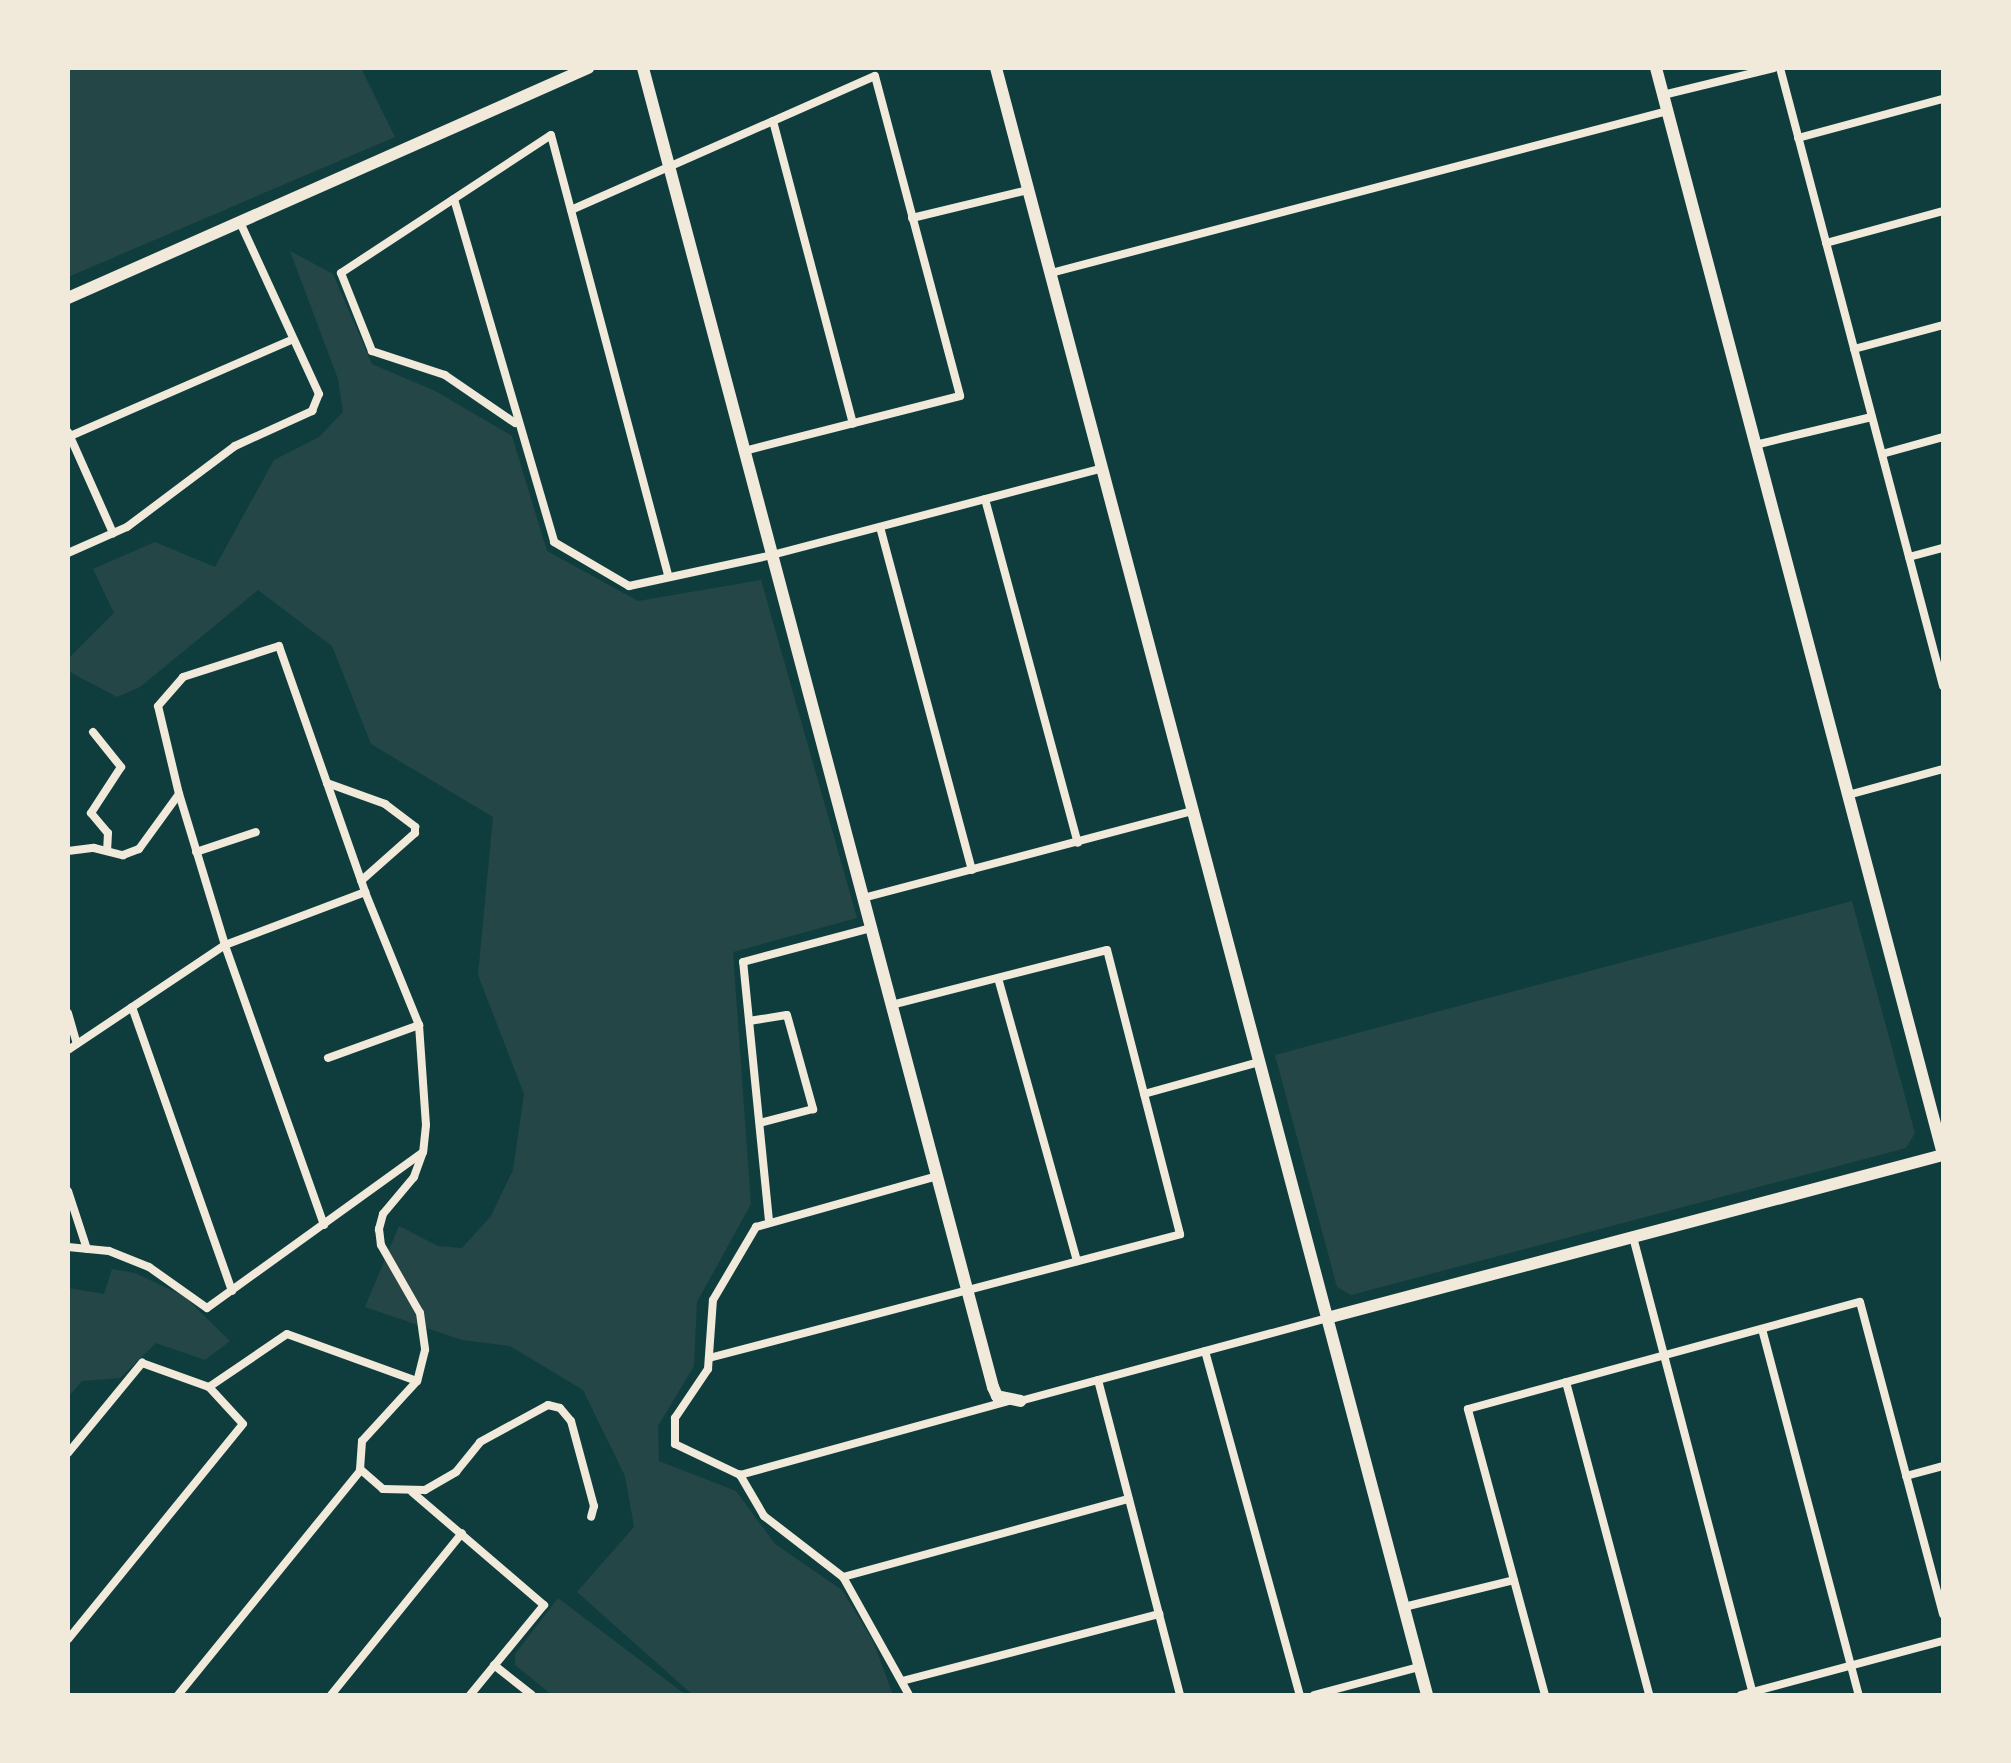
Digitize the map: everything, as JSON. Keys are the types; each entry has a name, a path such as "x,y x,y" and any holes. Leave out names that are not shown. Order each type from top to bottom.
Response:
{"street":[{"path":"68,298 588,68"},
{"path":"643,68 993,1387 997,1396 1015,1401"},
{"path":"996,68 1427,1695"},
{"path":"740,1475 1943,1154 1656,68"},
{"path":"1663,95 1777,68 1940,663 1943,686"},
{"path":"571,210 875,76 960,396 745,451"},
{"path":"1798,138 1943,99"},
{"path":"1051,273 1667,111"},
{"path":"773,121 853,424"},
{"path":"515,423 445,375 372,351 341,273 551,135 669,577"},
{"path":"912,218 1028,190"},
{"path":"454,199 515,423 554,542 629,586 772,555 1103,468"},
{"path":"1826,243 1943,211"},
{"path":"68,553 113,533 235,446 312,411 319,394 240,222"},
{"path":"1854,349 1943,325"},
{"path":"113,533 69,435 293,339"},
{"path":"1755,445 1872,417"},
{"path":"1882,454 1943,437"},
{"path":"985,499 1078,843"},
{"path":"880,527 972,870"},
{"path":"1909,557 1943,548"},
{"path":"178,1695 361,1470 362,1441 417,1381 425,1350 424,1327 412,1292 381,1245 379,1229 383,1214 414,1177 423,1152 426,1125 419,1025 365,892 279,646 183,677 158,706 179,794 225,945 324,1225"},
{"path":"93,732 121,767 91,813 108,833 107,851"},
{"path":"1848,795 1943,769"},
{"path":"327,783 385,804 415,827 415,833 361,881"},
{"path":"68,851 107,851 123,855 139,849 179,794"},
{"path":"863,898 1193,811"},
{"path":"196,852 256,832"},
{"path":"68,1050 225,945 365,892"},
{"path":"769,1221 743,962 871,928"},
{"path":"709,1358 1180,1234 1107,950 892,1005"},
{"path":"998,978 1077,1261"},
{"path":"132,1007 232,1291"},
{"path":"68,1013 77,1044"},
{"path":"749,1021 787,1015 813,1109 760,1123"},
{"path":"328,1058 419,1025"},
{"path":"1144,1094 1259,1062"},
{"path":"68,1247 109,1251 149,1267 207,1308 423,1152"},
{"path":"909,1695 843,1577 764,1516 740,1475 675,1444 675,1418 708,1369 713,1300 756,1227 937,1176"},
{"path":"68,1191 87,1249"},
{"path":"1633,1237 1753,1694"},
{"path":"1545,1695 1468,1409 1860,1302 1943,1614"},
{"path":"1762,1329 1854,1665 1859,1695"},
{"path":"209,1387 287,1334 417,1381"},
{"path":"1205,1351 1300,1695"},
{"path":"68,1453 142,1363 209,1387 243,1424 68,1639"},
{"path":"1098,1380 1180,1695"},
{"path":"1566,1382 1649,1695"},
{"path":"361,1470 383,1489 412,1492 441,1483 480,1442 548,1405 560,1408 571,1421 594,1506 591,1517"},
{"path":"1906,1476 1943,1466"},
{"path":"412,1492 544,1605 470,1695"},
{"path":"843,1577 1129,1499"},
{"path":"335,1694 462,1533"},
{"path":"1404,1607 1514,1580"},
{"path":"902,1681 1159,1614"},
{"path":"1741,1695 1943,1641"},
{"path":"494,1665 532,1695"},
{"path":"1314,1695 1419,1667"}],"shaded area":[{"path":"68,68 361,68 395,137 68,277"},
{"path":"290,251 333,274 372,364 435,391 512,436 547,551 638,601 761,580 857,918 733,952 751,1204 697,1302 694,1366 658,1426 659,1461 736,1491 775,1544 842,1590 873,1641 893,1695 693,1695 577,1592 634,1527 625,1476 583,1390 510,1346 462,1340 365,1307 399,1226 438,1246 462,1248 491,1216 513,1170 524,1094 478,975 493,817 371,744 332,646 258,590 140,687 117,697 68,671 68,659 114,613 93,569 155,542 215,567 274,460 319,437 343,412 338,379"},
{"path":"1852,901 1915,1133 1906,1148 1351,1295 1337,1287 1275,1055"},
{"path":"112,1269 135,1273 184,1296 230,1341 205,1360 156,1343 120,1378 82,1381 68,1397 68,1288 104,1294"},
{"path":"558,1598 686,1695 552,1695 515,1665 515,1654"}]}
